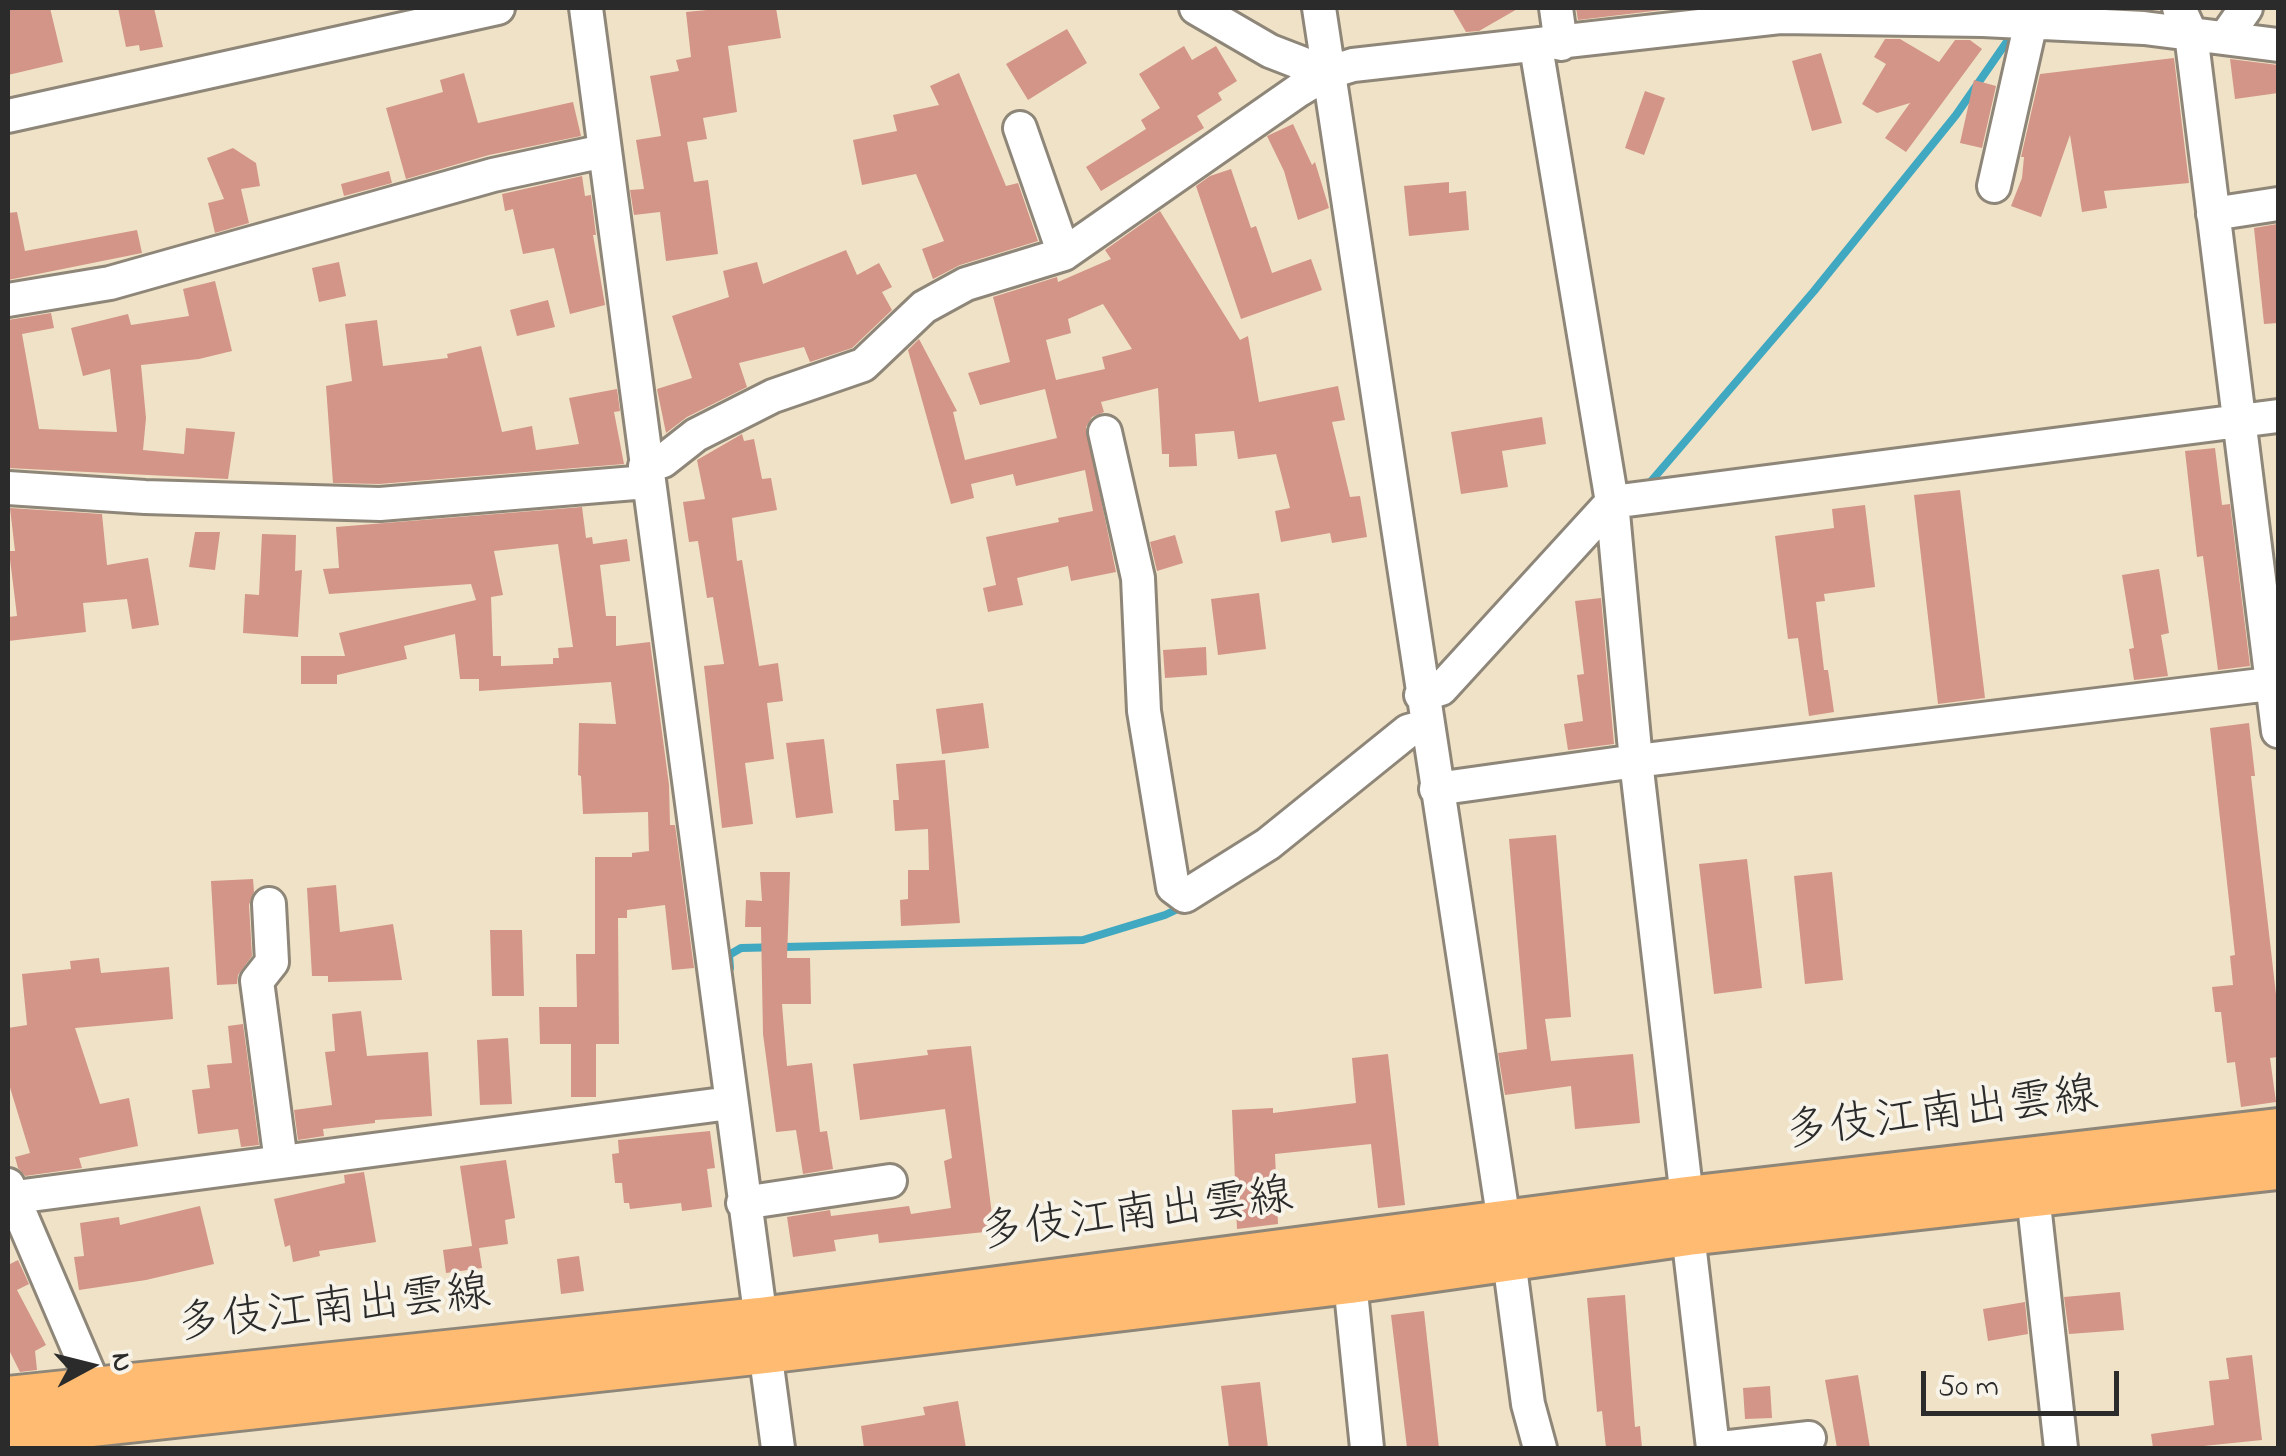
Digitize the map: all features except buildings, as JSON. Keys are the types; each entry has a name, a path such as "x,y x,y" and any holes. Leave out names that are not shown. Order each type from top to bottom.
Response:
{"main road":[{"name":"多伎江南出雲線","path":"8,1434 1506,1241 2278,1130"},
{"name":"多伎江南出雲線","path":"1688,1216 2033,1195 2278,1168"},
{"name":"多伎江南出雲線","path":"762,1336 1350,1282 1506,1241"},
{"name":"多伎江南出雲線","path":"8,1398 110,1420"}],"street":[{"path":"8,116 498,8"},
{"path":"586,8 778,1448"},
{"path":"1196,8 1270,51 1327,73"},
{"path":"1319,8 1528,1404 1540,1448"},
{"path":"1556,8 1549,46 1612,502 1636,761 1717,1448 1809,1438"},
{"path":"2225,38 2246,8"},
{"path":"8,488 145,498 380,504 646,474 696,435 773,396 863,365 924,307 966,284 1064,254 1327,73 1353,66 1780,17 2185,21 2225,38 2278,45"},
{"path":"2185,21 2275,684 2278,731"},
{"path":"1994,186 2031,22"},
{"path":"1020,128 1064,254"},
{"path":"8,300 110,284 494,175 604,151"},
{"path":"2213,214 2278,204"},
{"path":"1105,432 1138,578 1144,711 1173,887 1186,896 1252,855 1408,731 1440,689 1612,502 2278,416"},
{"path":"1436,789 2275,684"},
{"path":"269,904 272,962 256,981 280,1162"},
{"path":"110,1420 9,1193 730,1103"},
{"path":"743,1202 890,1181"},
{"path":"2033,1195 2062,1448"},
{"path":"1350,1282 1367,1448"}],"waterway":[{"path":"1647,486 1814,291 1956,115 2015,30"},
{"path":"730,968 729,955 741,948 1083,940 1184,906"}]}
